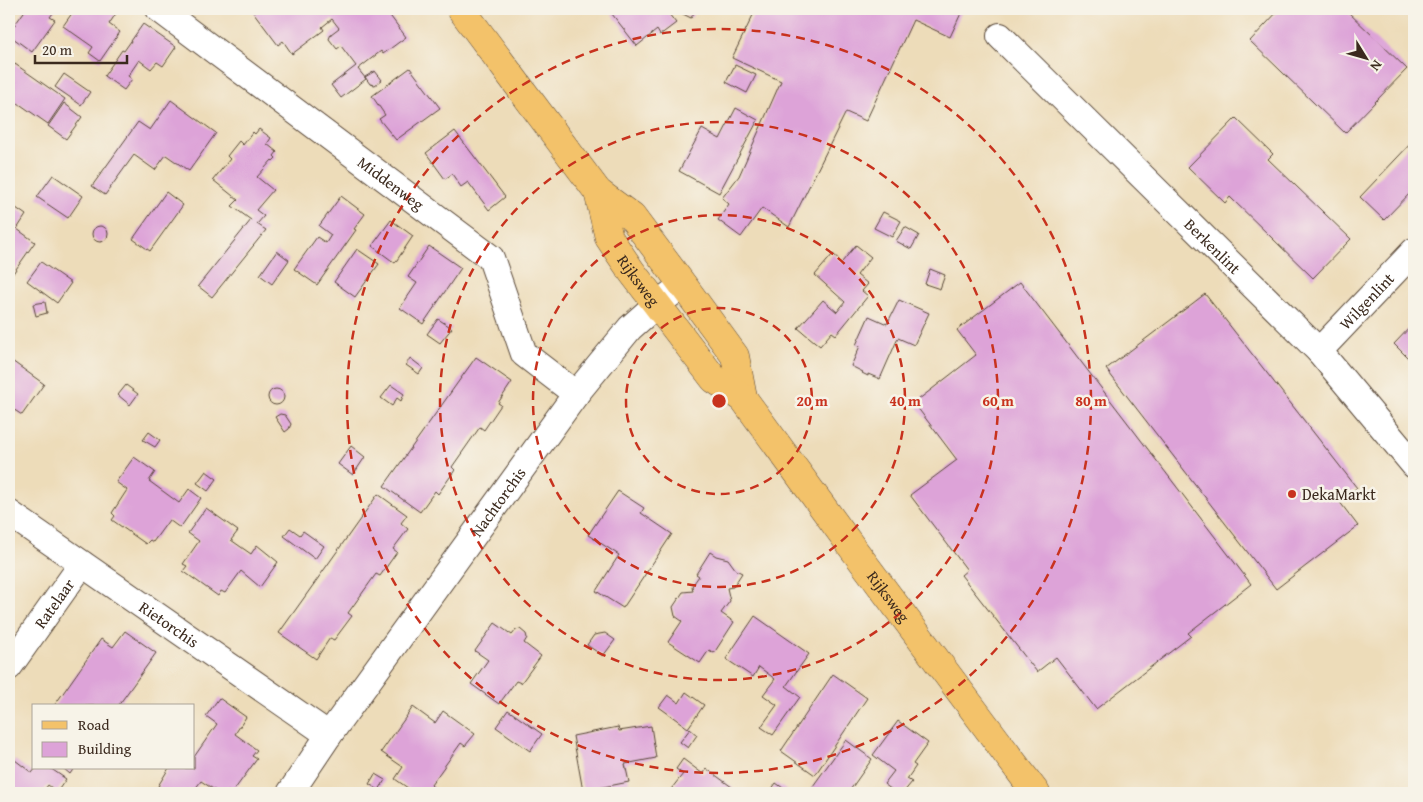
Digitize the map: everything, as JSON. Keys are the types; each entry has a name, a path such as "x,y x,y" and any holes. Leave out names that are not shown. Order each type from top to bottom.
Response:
{"main road":[{"name":"Rijksweg","path":"460,9 598,192 632,217 735,356 743,398"},
{"name":"Rijksweg","path":"598,192 609,238 632,272 714,378 743,398 859,558 1036,793"}],"street":[{"name":"Middenweg","path":"159,9 491,258 524,354 576,394"},
{"name":"Berkenlint","path":"1000,36 1318,351 1414,465"},
{"name":"Wilgenlint","path":"1318,351 1414,251"},
{"name":"Nachtorchis","path":"290,793 329,735 576,394 630,328 657,304 683,285"},
{"name":"Rietorchis","path":"9,513 329,735"},
{"name":"Ratelaar","path":"9,668 82,564"}],"building":[{"path":"26,9 56,9 50,17 55,20 32,52 9,35"},
{"path":"75,9 119,9 109,24 120,32 100,61 89,53 93,47 63,26"},
{"path":"251,9 385,9 406,37 383,54 381,51 358,69 366,79 341,98 331,85 356,66 341,46 337,49 329,39 331,34 339,28 332,19 322,27 324,30 292,54 283,41 278,45"},
{"path":"619,9 665,9 676,23 660,35 657,30 637,46 612,14"},
{"path":"673,9 696,9 691,18"},
{"path":"756,9 963,9 950,37 913,20 866,121 846,112 789,227 762,208 741,237 718,220 729,204 722,198 739,176 781,81 732,58"},
{"path":"1280,9 1345,9 1407,69 1345,133 1250,41"},
{"path":"143,24 176,47 163,66 157,62 151,69 139,60 128,76 132,79 124,90 104,76"},
{"path":"15,64 65,99 48,124 18,103 16,105 9,100 9,66 12,68"},
{"path":"735,65 756,75 747,93 726,82"},
{"path":"410,68 440,108 396,140 379,119 385,115 372,96"},
{"path":"375,71 382,80 375,85 370,84 365,77"},
{"path":"64,74 90,92 81,105 55,87"},
{"path":"171,100 216,133 189,171 166,155 155,170 134,155 105,195 92,186 138,122 150,130"},
{"path":"64,103 82,117 66,139 48,126"},
{"path":"736,108 758,120 719,193 679,171 702,129 720,139"},
{"path":"1236,118 1273,154 1268,159 1351,239 1313,278 1230,197 1225,203 1188,167"},
{"path":"259,129 271,138 267,144 277,152 274,156 276,158 257,177 273,190 256,210 264,216 257,224 266,230 212,297 198,286 251,220 232,206 238,200 213,180 230,159 227,156 239,141 243,145 253,132 255,134"},
{"path":"455,131 505,197 489,210 468,182 461,187 452,174 445,179 426,153"},
{"path":"1414,140 1414,189 1384,220 1360,197"},
{"path":"53,175 83,196 68,218 37,197"},
{"path":"166,192 183,205 150,251 133,239"},
{"path":"341,196 365,214 354,229 356,230 317,285 294,269 317,237 326,243 331,235 319,226"},
{"path":"9,203 26,215 17,229 35,242 9,279"},
{"path":"883,212 901,221 892,237 874,228"},
{"path":"391,220 413,236 395,263 372,246"},
{"path":"100,226 108,234 100,242 92,234"},
{"path":"905,227 919,235 911,249 896,241"},
{"path":"856,245 871,257 857,275 868,284 862,291 868,296 836,335 832,332 820,346 798,328 823,300 837,312 845,302 815,275 833,254 842,262"},
{"path":"429,246 461,268 423,324 400,308 417,283 408,277"},
{"path":"357,249 379,264 355,297 334,282"},
{"path":"277,251 289,260 272,284 260,275"},
{"path":"41,262 71,283 57,303 27,281"},
{"path":"930,269 945,275 940,289 925,284"},
{"path":"1020,282 1251,584 1188,633 1191,636 1096,709 1056,657 1037,672 961,575 967,570 910,495 957,460 914,403 976,355 957,330"},
{"path":"1205,294 1357,488 1339,501 1358,526 1276,589 1106,369"},
{"path":"899,300 929,313 914,345 898,338 880,379 868,374 868,376 851,366 860,346 856,345 869,316 887,324"},
{"path":"45,302 47,313 36,316 33,304"},
{"path":"438,319 452,328 440,343 427,334"},
{"path":"1414,323 1414,364 1394,344"},
{"path":"476,357 512,382 498,403 501,405 484,430 480,427 452,467 455,470 438,494 435,491 420,512 384,486"},
{"path":"410,358 423,368 419,374 406,365"},
{"path":"12,361 44,384 22,415 10,407 9,410 9,366"},
{"path":"126,385 138,394 130,405 118,395"},
{"path":"391,385 404,394 401,401 397,398 392,406 381,398"},
{"path":"273,389 279,389 284,394 282,403 273,405 268,400 268,394"},
{"path":"280,414 285,415 291,424 285,432 275,417"},
{"path":"149,432 160,440 155,447 143,440"},
{"path":"351,446 365,457 353,475 338,464"},
{"path":"134,457 155,472 149,481 179,503 189,489 201,498 180,528 169,520 153,542 150,540 146,544 112,520 115,516 112,513 127,490 116,482"},
{"path":"206,471 217,479 208,491 197,483"},
{"path":"618,491 644,508 641,513 672,534 623,608 596,591 619,555 588,535"},
{"path":"378,494 407,515 401,523 408,529 393,549 397,552 380,576 376,574 348,613 352,616 334,640 330,638 316,659 279,633"},
{"path":"206,508 238,531 231,540 251,554 257,545 278,562 260,587 241,571 225,593 221,591 218,596 183,571 187,566 183,564 199,541 188,533"},
{"path":"290,528 300,535 303,531 324,546 315,559 284,536"},
{"path":"710,552 716,556 728,559 736,570 742,573 733,587 727,588 730,601 721,613 734,622 714,653 709,650 700,663 668,642 682,621 675,616 673,607 683,592 693,591 692,586 699,576 696,574"},
{"path":"755,616 809,654 786,686 800,697 773,735 761,727 777,705 763,695 775,679 759,667 753,677 726,659"},
{"path":"495,623 512,635 516,630 520,629 526,634 527,638 524,643 541,656 521,683 516,681 499,704 471,684 488,660 475,651"},
{"path":"125,631 156,653 119,704 55,704 101,639 113,647"},
{"path":"605,633 615,640 603,656 587,645 594,635"},
{"path":"833,674 867,698 815,775 781,751"},
{"path":"686,692 704,705 688,728 659,707 668,695 679,703"},
{"path":"219,698 246,717 235,734 257,750 252,756 257,759 232,793 228,791 226,793 219,793 201,781 192,793 156,793 168,770 195,770 195,756 217,724 206,716"},
{"path":"413,707 435,723 443,711 475,734 465,746 461,743 431,785 435,789 432,793 415,793 395,779 403,767 381,752"},
{"path":"508,710 542,734 530,751 496,727"},
{"path":"898,721 928,743 913,764 916,766 907,779 912,782 903,793 896,793 884,784 894,771 873,755"},
{"path":"651,726 656,758 625,764 629,782 583,791 573,736 618,727 619,731"},
{"path":"690,729 697,735 688,748 680,742"},
{"path":"846,740 872,759 848,793 808,793"},
{"path":"683,759 703,774 707,769 736,790 733,793 668,793 683,774 676,769"},
{"path":"15,760 32,773 34,770 53,770 66,779 57,792 48,785 42,793 9,793 9,769"},
{"path":"375,774 385,780 379,790 369,784"},
{"path":"776,783 790,793 769,793"}],"place":[{"name":"DekaMarkt","path":"1292,494"}]}
